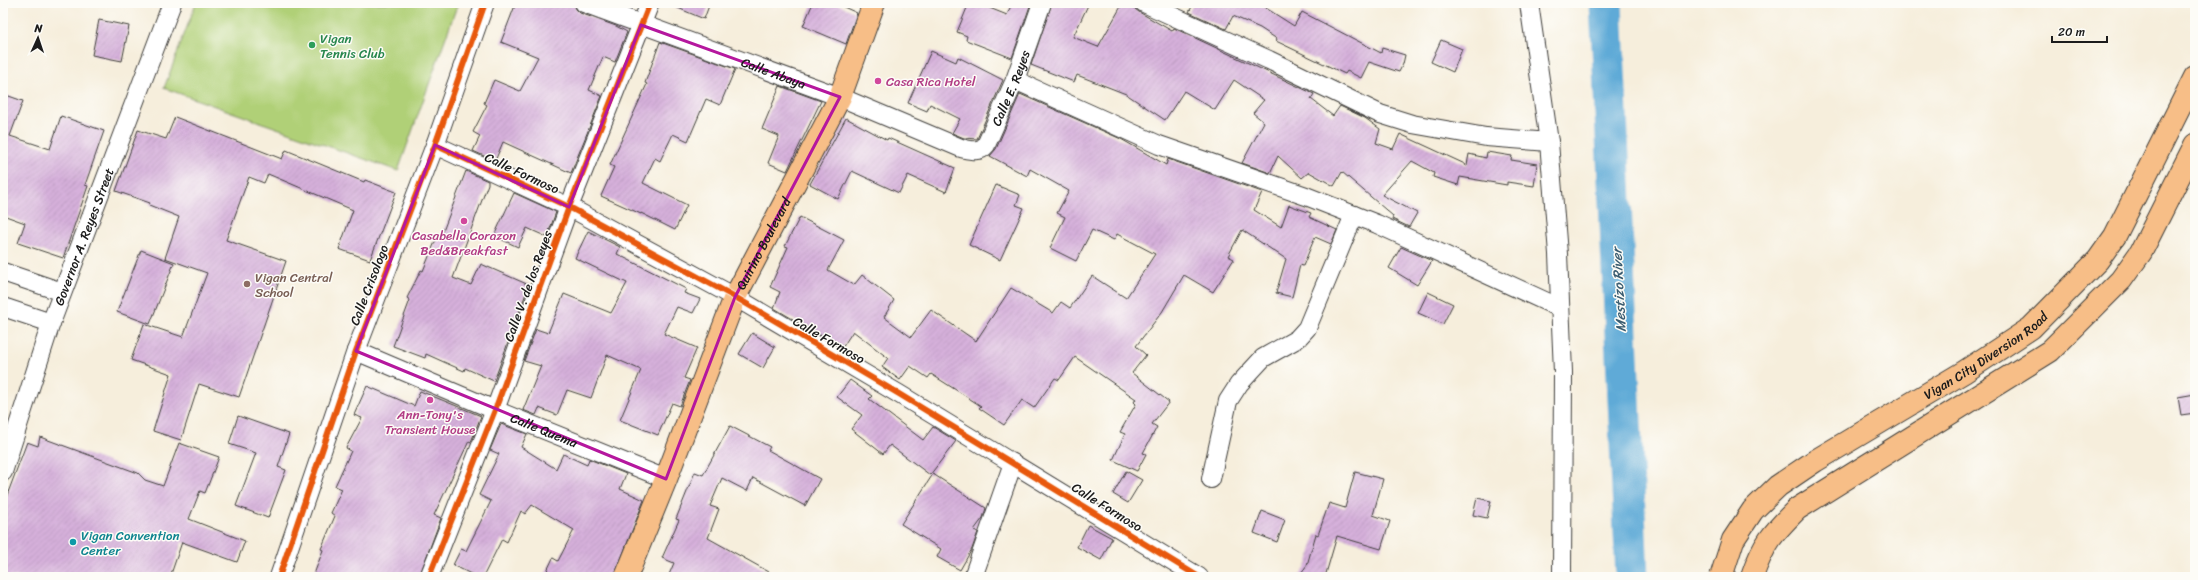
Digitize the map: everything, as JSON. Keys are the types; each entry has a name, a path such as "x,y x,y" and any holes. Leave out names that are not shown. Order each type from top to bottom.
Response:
{"main road":[{"name":"Quirino Boulevard","path":"626,577 666,479 735,297 840,97 874,3"},
{"name":"Vigan City Diversion Road","path":"1721,577 1733,540 1753,510 1778,486 1815,461 1964,372 2031,328 2098,260 2115,236 2195,77"},
{"path":"1752,577 1760,553 1776,529 1797,509 2050,351 2121,280 2141,252 2195,145"}],"street":[{"name":"Governor A. Reyes Street","path":"3,472 62,292 172,3"},
{"name":"Calle Crisologo","path":"279,577 356,351 435,145 485,3"},
{"name":"Calle Abaya","path":"584,3 840,97 961,148"},
{"name":"Calle V. de los Reyes","path":"429,577 495,410 568,207 650,3"},
{"name":"Calle E. Reyes","path":"961,148 976,151 984,148 1015,80 1042,3"},
{"path":"1144,3 1269,60 1380,114 1412,124 1486,137 1549,142"},
{"path":"1529,3 1549,142 1560,308 1563,372 1562,577"},
{"path":"1015,80 1159,145 1306,196 1354,215 1560,308"},
{"name":"Calle Formoso","path":"435,145 568,207 735,297 1013,463 1199,577"},
{"path":"1211,479 1228,402 1239,384 1263,358 1297,339 1307,328 1354,215"},
{"path":"3,272 62,292"},
{"path":"3,307 51,323"},
{"name":"Calle Quema","path":"356,351 495,410 666,479"},
{"path":"973,577 1013,463"}],"highlighted area":[{"path":"641,25 840,97 735,297 666,479 356,351 435,145 569,207"}],"green space":[{"name":"Vigan Tennis Club","path":"196,3 458,3 398,171 164,88"}],"building":[{"path":"516,3 574,3 576,9 580,13 616,26 627,32 615,62 603,57 589,90 602,96 571,173 503,142 495,161 473,151 480,136 473,132 487,105 484,103 494,80 520,91 538,57 501,42"},
{"path":"666,3 710,3 704,19"},
{"path":"813,3 835,3 857,13 846,44 803,26"},
{"path":"969,3 977,3 1007,15 1012,3 1031,3 1012,58 966,40 967,36 957,32"},
{"path":"1052,3 1089,3 1073,37 1098,47 1123,3 1134,3 1135,9 1139,12 1172,31 1174,28 1314,94 1311,99 1333,116 1340,106 1365,118 1380,129 1376,143 1393,149 1400,134 1467,165 1469,154 1486,158 1487,152 1512,156 1511,160 1537,164 1534,186 1507,182 1507,185 1460,177 1458,185 1433,177 1434,173 1412,161 1382,195 1417,213 1409,227 1392,219 1393,216 1342,172 1334,186 1309,172 1302,178 1278,156 1270,173 1242,163 1264,122 1253,113 1264,100 1234,80 1215,110 1184,91 1165,120 1126,94 1077,75 1074,82 1031,65"},
{"path":"1194,3 1258,3 1294,26 1302,12 1381,53 1382,48 1405,55 1403,64 1399,72 1369,62 1361,78 1347,71 1345,74 1276,41 1277,39 1260,28 1233,16 1226,29 1189,12"},
{"path":"99,20 129,26 122,61 92,55"},
{"path":"1441,40 1462,49 1453,72 1431,62"},
{"path":"660,42 735,69 720,105 706,99 688,141 673,134 660,161 655,158 643,183 687,205 675,230 641,213 601,196 614,167 610,165 647,84 645,83"},
{"path":"931,51 956,62 958,57 1003,80 977,139 964,138 952,133 960,119 930,104 927,111 908,103"},
{"path":"780,86 821,101 787,171 768,163 779,136 762,129"},
{"path":"3,94 23,101 10,136 50,149 61,116 104,131 85,185 88,186 63,258 18,243 25,223 3,215"},
{"path":"1020,94 1121,139 1166,165 1168,159 1262,192 1254,210 1281,227 1289,205 1311,213 1309,217 1337,230 1331,244 1315,237 1303,266 1300,265 1292,297 1276,293 1286,259 1242,230 1228,256 1234,259 1213,292 1184,275 1162,312 1136,346 1146,355 1132,373 1169,402 1152,424 1157,427 1143,453 1146,454 1137,471 1113,460 1125,434 1120,432 1136,404 1134,402 1136,399 1075,357 1059,380 1055,378 1034,408 1022,400 1004,425 979,408 981,406 931,374 928,378 910,366 900,380 882,367 888,358 853,331 842,348 774,308 780,292 770,287 788,247 785,246 800,217 844,240 828,270 854,285 862,275 894,300 884,317 911,337 931,310 976,341 1011,288 1053,313 1061,302 1070,308 1092,276 1126,298 1155,254 1117,234 1114,240 1092,230 1076,261 1050,248 1065,217 1057,213 1069,191 1030,169 1027,176 990,156 996,149"},
{"path":"175,117 282,159 286,150 364,182 365,180 396,192 370,260 339,249 353,210 268,174 264,183 249,177 226,240 286,261 239,397 199,384 181,440 153,431 171,374 131,360 144,324 183,337 207,273 165,258 179,217 149,205 150,203 116,191 138,130 166,139"},
{"path":"846,118 887,140 888,138 955,168 946,192 908,175 899,193 852,171 838,199 810,184"},
{"path":"466,171 488,181 488,184 453,278 471,285 481,264 529,285 494,381 465,368 464,371 426,354 425,358 393,346 410,300 407,298 421,270 423,271 437,237 440,239"},
{"path":"996,185 1020,195 1016,205 1024,208 1000,260 969,245"},
{"path":"514,193 556,212 547,237 527,228 518,247 494,236"},
{"path":"588,231 620,247 617,254 686,289 684,293 700,299 693,313 677,307 664,334 697,348 684,378 690,380 680,406 672,403 658,435 620,420 641,370 607,355 591,398 567,390 557,415 539,408 536,415 523,410 541,366 524,361 536,329 548,333 564,294 611,313 627,283 575,258"},
{"path":"1401,247 1432,261 1417,285 1389,268"},
{"path":"141,250 174,263 150,324 117,312"},
{"path":"1428,292 1453,304 1443,324 1418,313"},
{"path":"752,333 775,347 763,368 739,354"},
{"path":"850,380 872,396 869,399 923,440 933,427 956,441 930,475 890,445 883,454 851,429 862,415 837,397"},
{"path":"367,386 414,406 420,391 481,416 471,442 469,441 434,515 441,518 419,577 313,577 323,550 321,549 335,516 331,513 342,489 335,486 351,451 346,448 362,418 354,415"},
{"path":"2195,394 2195,413 2181,415 2178,397"},
{"path":"238,416 289,434 278,467 286,470 268,518 236,506 256,453 229,444"},
{"path":"501,424 527,434 521,447 556,469 563,454 587,465 589,459 626,474 620,489 644,500 614,577 544,577 553,558 558,561 574,530 532,505 525,514 521,511 507,542 502,539 483,577 477,577 453,565 461,549 466,551 491,501 479,495 499,454 490,450"},
{"path":"730,426 770,447 768,450 820,479 805,506 753,478 747,491 722,478 710,506 719,509 708,538 778,577 668,577 674,563 662,558 679,520 676,519 695,472 703,475"},
{"name":"Vigan Convention Center","path":"40,437 138,473 145,480 163,486 179,443 219,457 205,493 200,491 189,519 245,541 237,562 182,542 170,577 3,577 3,506 27,442 38,446"},
{"path":"1126,471 1142,480 1128,503 1113,494"},
{"path":"1355,472 1383,479 1373,515 1390,521 1381,549 1337,536 1325,577 1298,577 1307,565 1316,534 1318,535 1329,503 1345,508"},
{"path":"933,474 986,508 983,518 974,530 978,532 972,549 960,570 937,557 941,549 901,524"},
{"path":"1477,498 1491,501 1487,518 1473,515"},
{"path":"1262,511 1285,520 1277,542 1254,533"},
{"path":"1088,525 1112,538 1101,560 1077,547"}],"waterway":[{"name":"Mestizo River","path":"1606,3 1632,577"}],"cycle path":[{"path":"279,577 356,351 435,145 485,3"},
{"path":"429,577 495,410 569,207 650,3"},
{"path":"435,145 569,207 735,297 899,394 1199,577"}],"place":[{"name":"Vigan Tennis Club","path":"312,45"},
{"name":"Casa Rica Hotel","path":"878,81"},
{"name":"Casabella Corazon Bed&Breakfast","path":"464,221"},
{"name":"Vigan Central School","path":"247,284"},
{"name":"Ann-Tony's Transient House","path":"430,400"},
{"name":"Vigan Convention Center","path":"73,542"}]}
